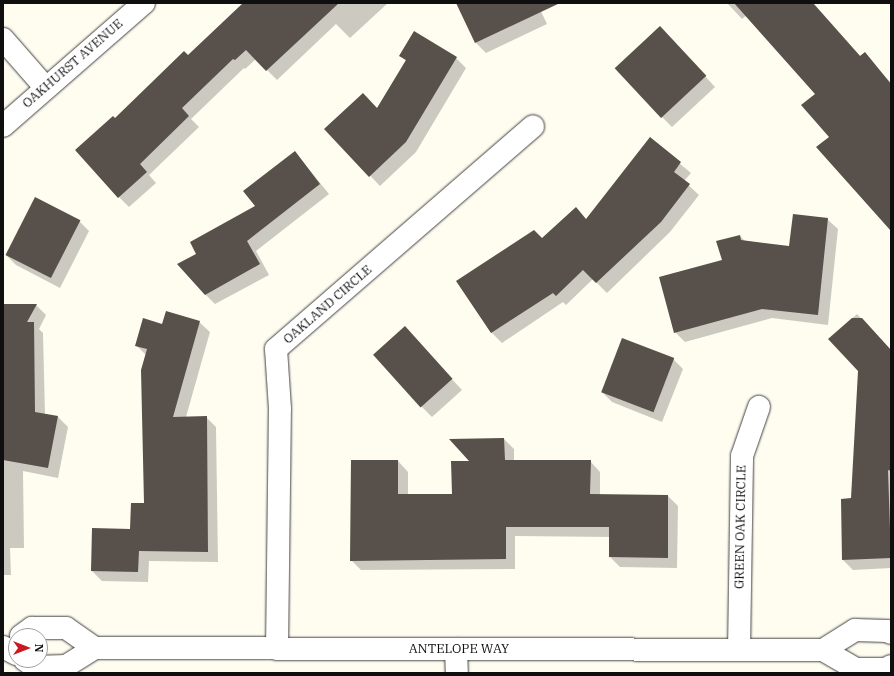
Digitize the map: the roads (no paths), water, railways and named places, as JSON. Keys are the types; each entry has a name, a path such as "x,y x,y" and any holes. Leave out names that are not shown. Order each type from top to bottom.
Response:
{"street":[{"name":"OAKHURST AVENUE","path":"3,126 144,3"},
{"path":"3,39 45,88"},
{"name":"OAKLAND CIRCLE","path":"277,649 280,409 276,350 533,126"},
{"name":"GREEN OAK CIRCLE","path":"739,650 742,456 759,407"},
{"path":"48,628 66,628 95,648 66,666 48,667"},
{"path":"823,650 855,630 887,631 891,634"},
{"name":"ANTELOPE WAY","path":"95,648 823,650 856,669 886,669 891,666"},
{"path":"456,649 457,673"}]}
